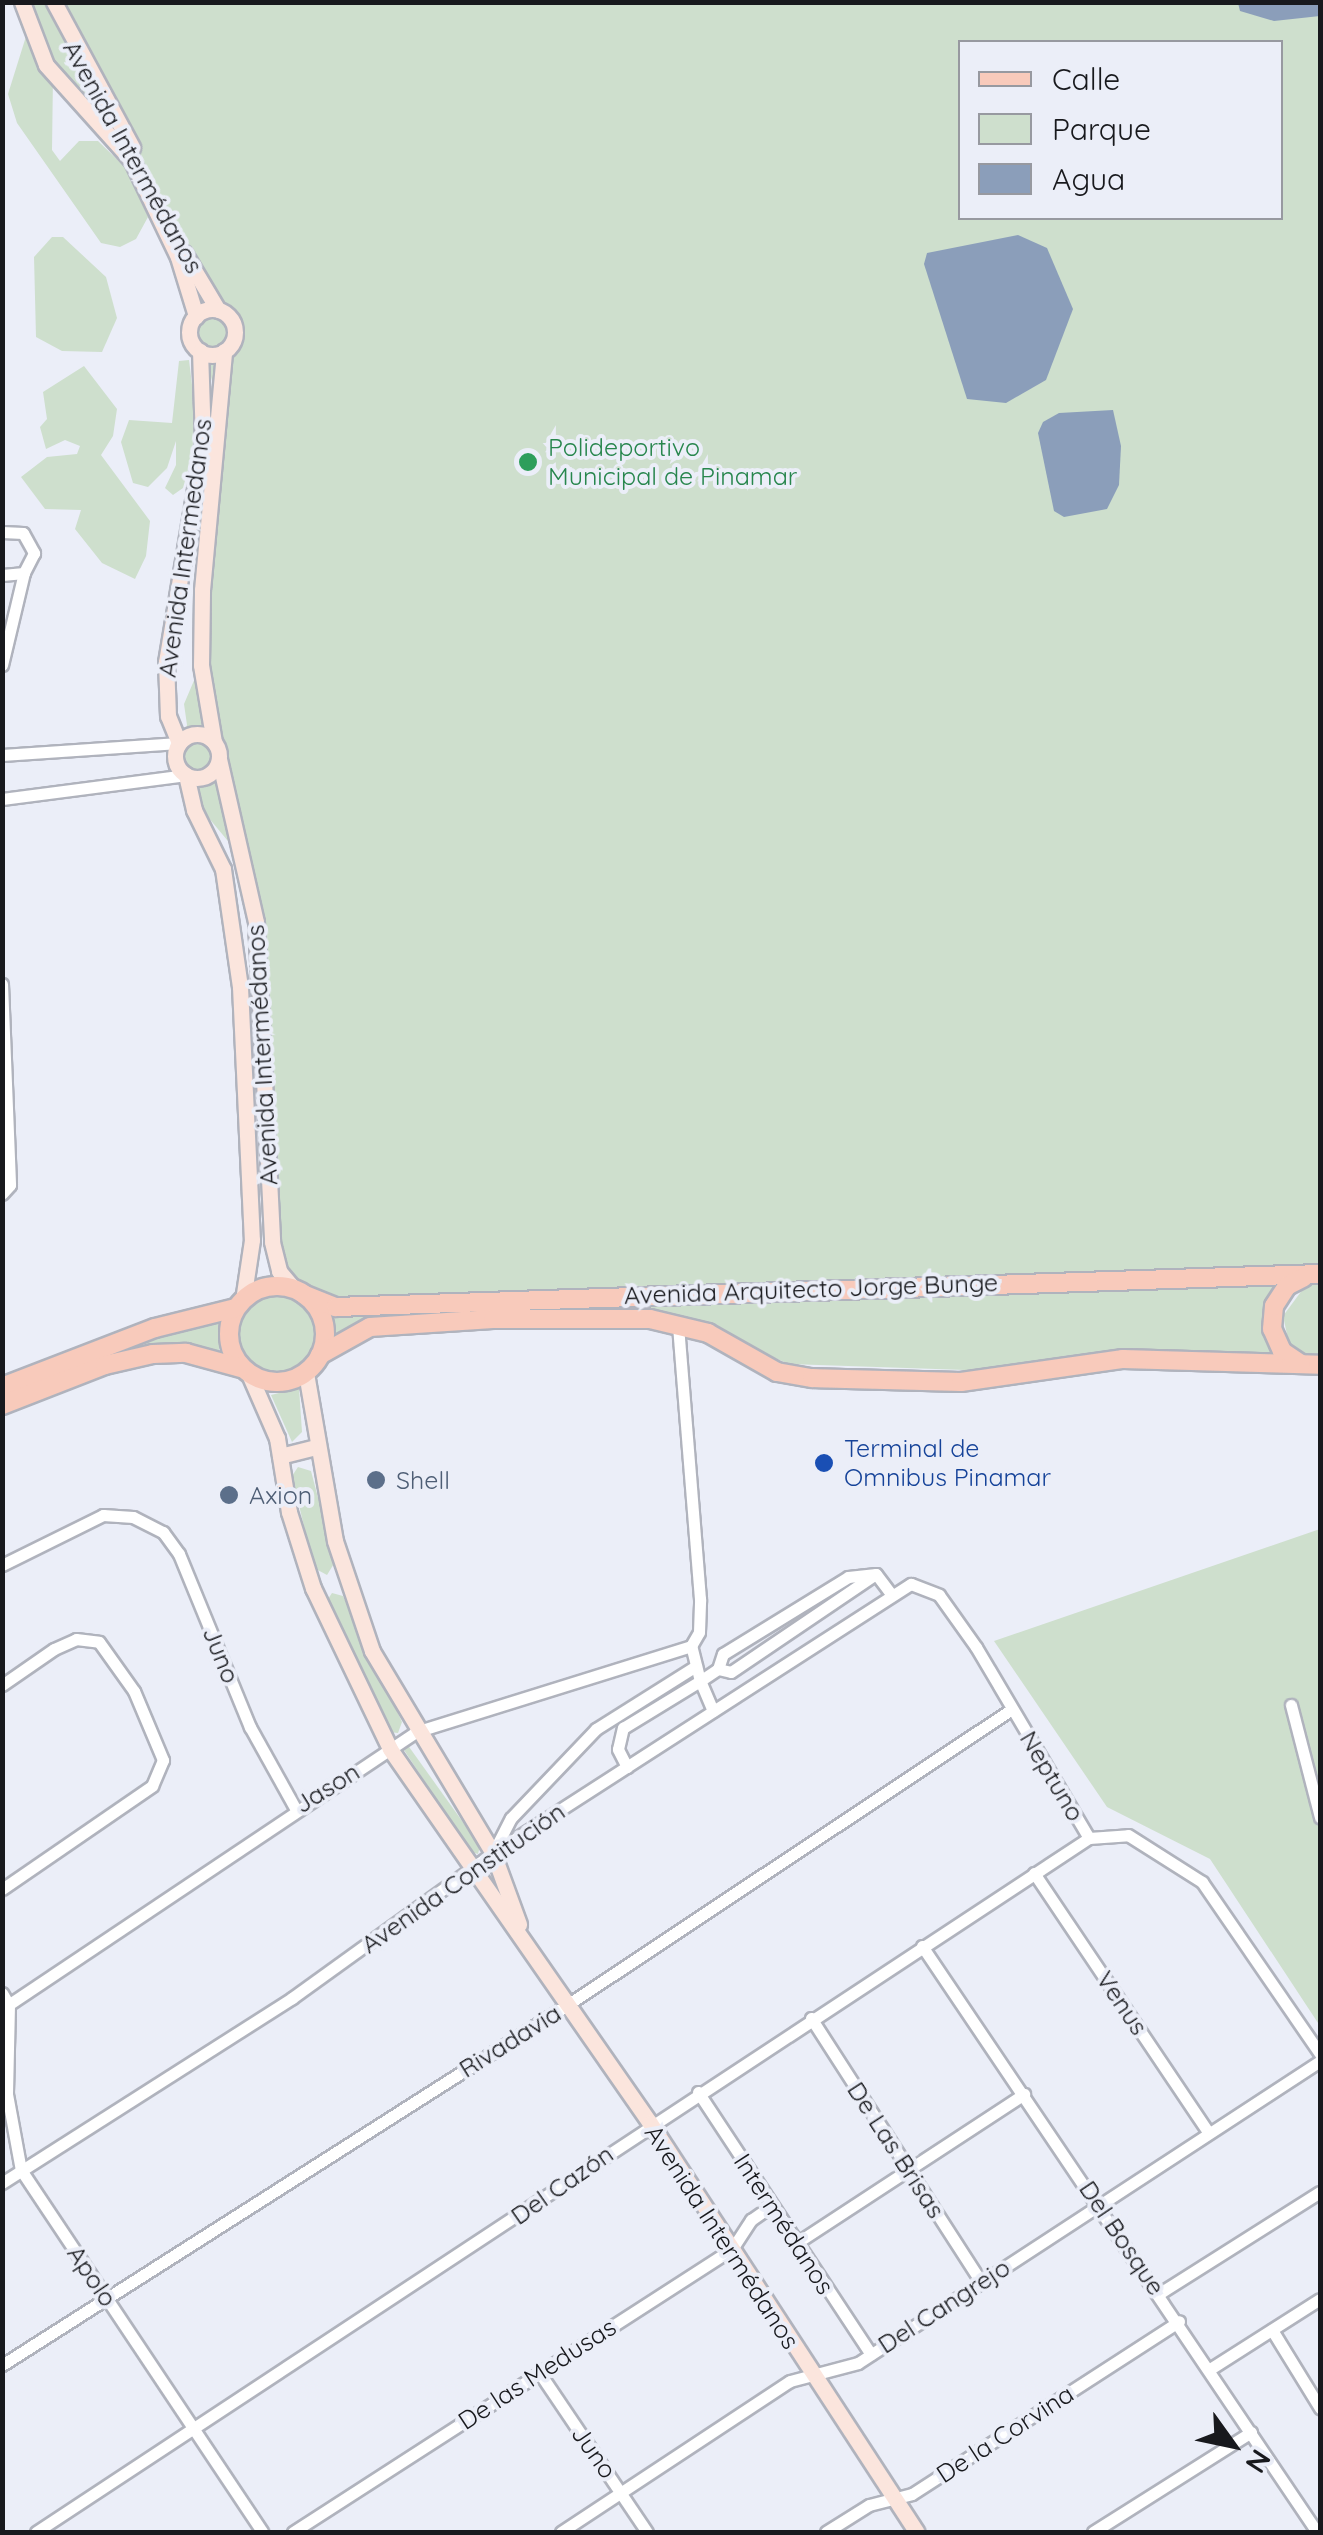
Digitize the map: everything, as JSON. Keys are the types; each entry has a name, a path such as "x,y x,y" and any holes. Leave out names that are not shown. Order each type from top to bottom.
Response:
{"main road":[{"name":"Avenida Intermédanos","path":"22,2 46,65 132,161 178,258 196,316"},
{"name":"Avenida Intermédanos","path":"54,2 218,310"},
{"path":"186,775 208,774 219,760 201,664 202,590 224,351 235,330 218,310 196,316 190,338 200,351 224,351"},
{"name":"Avenida Intermedanos","path":"179,742 168,716 166,662 203,441 200,351"},
{"path":"214,742 196,734 179,742 176,762 186,775 194,810 223,869 240,987 252,1240 240,1304 228,1340 246,1372"},
{"name":"Avenida Intermédanos","path":"219,760 256,922 272,1242 279,1271 298,1292"},
{"path":"1311,1364 1282,1350 1272,1329 1274,1306 1287,1286 1314,1275"},
{"name":"Avenida Arquitecto Jorge Bunge","path":"298,1292 336,1307 1314,1275"},
{"path":"2,1388 155,1328 240,1304 267,1287 298,1292 321,1315 320,1355 306,1373 278,1383 186,1353 153,1354 104,1365 2,1404"},
{"name":"Avenida Arquitecto Jorge Bunge","path":"320,1355 370,1327 493,1319 678,1322 777,1372 812,1378 961,1382 1124,1359 1311,1364"},
{"name":"Avenida Intermédanos","path":"246,1372 280,1456 313,1588 390,1749 650,2123 808,2372 917,2532"},
{"name":"Avenida Intermédanos","path":"306,1373 316,1447 346,1576 372,1651 415,1732 493,1853 526,1942"},
{"path":"280,1456 316,1447"},
{"path":"313,1588 346,1576"}],"street":[{"path":"2,532 23,534 32,545 33,560 24,572 2,666"},
{"path":"2,575 24,572"},
{"path":"2,754 179,742"},
{"path":"2,799 186,775"},
{"path":"2,984 10,1185 2,1194"},
{"path":"678,1322 700,1599 699,1632 690,1646 713,1712"},
{"name":"Juno","path":"2,1566 88,1521 134,1517 163,1532 179,1554 250,1727 294,1808"},
{"path":"628,1766 618,1749 624,1728 718,1669 723,1654 834,1586 876,1574 891,1594"},
{"name":"Avenida Constitución","path":"2,2182 292,1998 493,1853 891,1594 911,1584 926,1588"},
{"name":"Neptuno","path":"926,1588 940,1595 976,1647 1089,1838 1128,1834 1202,1882 1320,2057"},
{"path":"2,1685 54,1649 76,1640 99,1642 134,1691 163,1760 152,1786 2,1889"},
{"name":"Jason","path":"4,2002 415,1732 690,1646"},
{"path":"493,1853 511,1818 596,1728 696,1666"},
{"path":"1290,1704 1320,1817"},
{"name":"Rivadavia","path":"2,2365 568,2005 1012,1708"},
{"name":"Del Cazón","path":"36,2532 466,2253 650,2123 1089,1838"},
{"name":"Venus","path":"1034,1873 1209,2133"},
{"name":"Del Bosque","path":"922,1946 1179,2320 1317,2532"},
{"name":"Apolo","path":"4,2002 7,2094 21,2170 262,2532"},
{"name":"De Las Brisas","path":"811,2018 981,2282"},
{"name":"Del Cangrejo","path":"561,2532 808,2372 836,2370 871,2354 1320,2057"},
{"name":"Intermédanos","path":"698,2092 871,2354"},
{"path":"795,2244 1024,2094"},
{"path":"1160,2294 1320,2192"},
{"name":"De las Medusas","path":"293,2532 732,2249 751,2220 771,2206"},
{"path":"1210,2369 1320,2299"},
{"name":"De la Corvina","path":"826,2532 869,2505 896,2500 1179,2320"},
{"path":"1272,2330 1320,2408"},
{"name":"Juno","path":"540,2372 648,2532"},
{"path":"1092,2532 1251,2432"}],"green space":[{"path":"22,3 1320,3 1320,1273 336,1307 279,1271 247,864 203,811 194,778 175,758 187,725 184,704 201,664 221,417 205,353 190,339 196,315 142,169 53,76 52,150 60,161 79,141 98,141 127,169 148,217 136,239 120,247 101,243 17,123 8,94 28,30"},
{"path":"52,237 63,237 106,277 117,318 102,352 62,351 36,337 34,257"},
{"path":"189,360 198,433 183,488 173,495 165,488 176,465 176,441 167,468 148,487 133,483 121,442 129,420 172,423 179,361"},
{"path":"84,366 117,409 113,436 101,455 150,521 146,556 135,579 102,563 75,529 81,510 45,509 21,477 47,457 77,454 80,446 65,440 46,449 40,427 47,419 43,392"},
{"path":"1320,1280 1320,1359 1290,1348 1283,1316 1303,1289"},
{"path":"1280,1284 1262,1328 1272,1354 1117,1351 995,1371 789,1364 674,1315 374,1319 330,1342 325,1311"},
{"path":"278,1295 293,1298 306,1307 315,1320 315,1350 306,1363 293,1372 278,1375 263,1372 250,1363 241,1350 238,1335 241,1320 250,1307 263,1298"},
{"path":"219,1317 219,1353 183,1344 129,1344"},
{"path":"299,1388 302,1432 292,1442 271,1395"},
{"path":"298,1467 311,1471 335,1562 327,1575 314,1568 292,1476"},
{"path":"1320,1529 1320,2026 1210,1859 1107,1807 994,1641"},
{"path":"332,1593 343,1596 402,1722 398,1733 388,1732 326,1602"},
{"path":"407,1744 480,1846 478,1854 471,1852 404,1750"}],"water":[{"path":"1238,3 1320,3 1320,16 1274,21 1240,11"},
{"path":"1018,235 1047,248 1073,309 1046,380 1006,403 967,399 924,264 927,253"},
{"path":"1113,410 1121,446 1119,485 1107,509 1064,517 1054,511 1038,433 1043,422 1059,413"}],"place":[{"name":"Polideportivo Municipal de Pinamar","path":"528,462"},
{"name":"Terminal de Omnibus Pinamar","path":"824,1463"},
{"name":"Shell","path":"376,1480"},
{"name":"Axion","path":"229,1495"}]}
